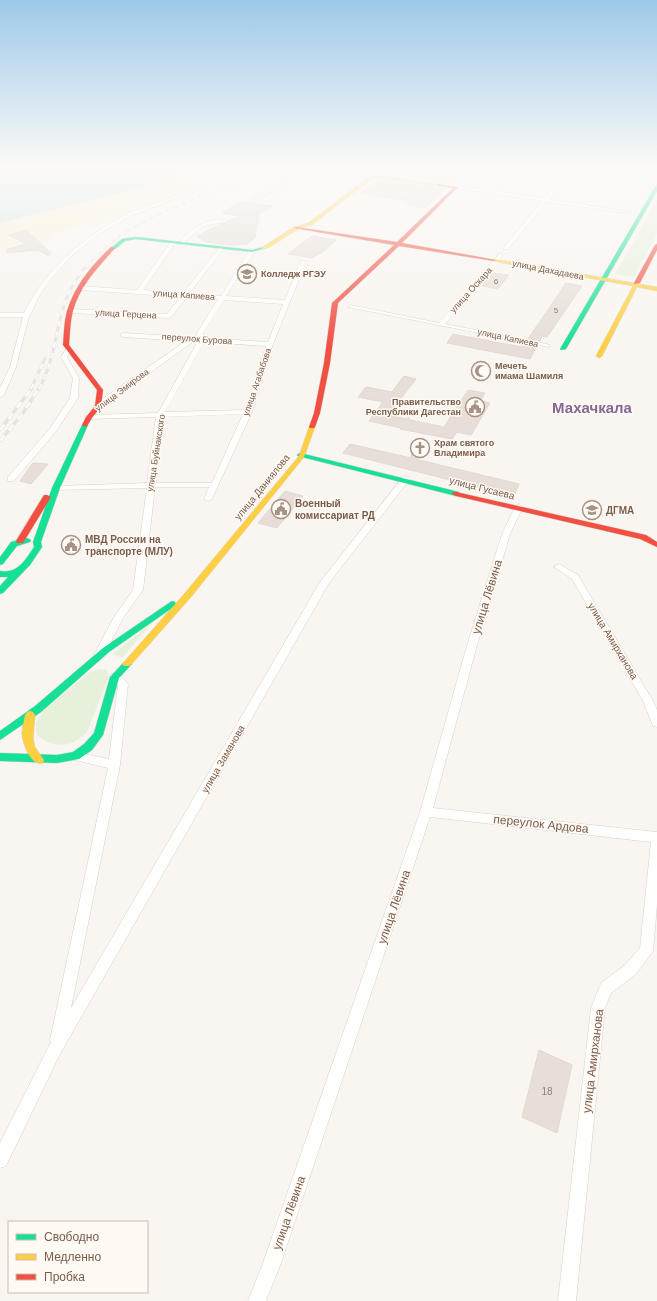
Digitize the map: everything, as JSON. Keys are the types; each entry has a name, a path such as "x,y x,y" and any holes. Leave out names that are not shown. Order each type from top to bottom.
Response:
{"main road":[{"path":"98,406 100,390 66,345 70,311 80,288 103,258 121,242 131,239 252,251 268,246 299,227 304,226"},
{"name":"улица Даниялова","path":"0,758 39,760 57,759 75,756 88,747 98,734 114,673 188,595 302,455 317,413 327,363 335,303 416,226"},
{"path":"563,349 634,226"},
{"name":"улица Дахадаева","path":"299,227 498,258 604,279 657,286"},
{"path":"599,356 657,245"},
{"name":"улица Дахадаева","path":"636,284 657,289"},
{"name":"улица Эмирова","path":"0,591 16,574 22,571 38,547 37,542 56,488 89,417 98,406"},
{"name":"улица Даниялова","path":"0,736 11,730 186,594 270,491 302,455"},
{"name":"улица Гусаева","path":"302,455 643,537 657,546"},
{"name":"улица Эмирова","path":"0,562 13,544 20,540 44,501 56,488"},
{"name":"улица Гусаева","path":"518,508 645,536 657,541"},
{"path":"20,540 33,540 37,542"},
{"path":"0,574 8,576 16,574"},
{"path":"30,715 26,733 28,746 39,760"}],"street":[{"path":"0,395 13,368 26,315 34,298 67,258 108,226"},
{"path":"185,244 182,240 201,226"},
{"path":"506,248 524,226"},
{"path":"139,292 173,242"},
{"name":"улица Герцена","path":"70,311 169,316 221,248"},
{"name":"улица Буйнакского","path":"102,658 119,616 138,590 160,415 198,337 252,251"},
{"name":"улица Оскара","path":"441,324 498,258"},
{"name":"улица Агабабова","path":"208,499 248,412 270,344 303,262"},
{"name":"улица Капиева","path":"80,288 287,302"},
{"name":"улица Капиева","path":"351,307 547,346"},
{"path":"0,315 26,315"},
{"name":"переулок Бурова","path":"123,335 198,337 270,344"},
{"name":"улица Эмирова","path":"98,406 198,337"},
{"path":"11,479 54,428 74,398 76,378 64,357 69,349"},
{"path":"89,417 248,412"},
{"name":"улица Заманова","path":"0,1160 55,1049 325,582 405,480"},
{"path":"56,488 151,485 215,485"},
{"name":"улица Лёвина","path":"257,1301 277,1248 426,812 471,649 506,534 518,508"},
{"name":"улица Амирханова","path":"559,567 575,577 648,701 657,723"},
{"name":"улица Заманова","path":"55,1049 114,765 122,684 114,673"},
{"path":"75,756 114,765"},
{"name":"переулок Ардова","path":"426,812 657,837"},
{"name":"улица Амирханова","path":"567,1301 598,1008 606,988 630,970 646,951 657,840"}],"green space":[{"path":"642,226 657,226 657,234 634,277 615,274"},
{"path":"154,621 122,658 113,654"},
{"path":"100,669 106,670 109,676 87,732 75,741 63,745 50,743 37,735 36,723 43,711 90,672"}],"sand":[{"path":"0,226 76,226 49,237 54,238 39,243 27,242 0,249"}],"building":[{"path":"218,226 257,226 255,238 247,244 230,245 205,242 197,236"},
{"path":"26,230 51,253 49,256 38,250 7,253 7,249 26,244 9,235"},
{"path":"312,236 336,240 324,251 312,258 288,254"},
{"path":"493,273 509,275 498,289 482,286"},
{"path":"566,283 582,286 547,337 542,336 540,341 528,339"},
{"path":"453,334 522,347 524,344 537,346 530,359 447,343"},
{"name":"Правительство Республики Дагестан","path":"404,376 416,379 388,415 407,419 408,417 410,420 444,427 468,390 485,393 480,401 490,403 471,435 457,432 452,439 400,429 401,428 369,421 383,402 358,397 366,387 392,392"},
{"path":"421,439 427,448 415,459 519,484 514,496 343,453 350,444 411,458 413,446"},
{"path":"33,463 48,464 31,484 20,481"},
{"name":"Военный комиссариат РД","path":"285,491 303,496 277,528 258,523"},
{"path":"539,1050 572,1065 557,1133 522,1117"}],"railway":[{"path":"89,263 109,245 137,226"},
{"path":"39,389 52,357 63,309 77,278 89,263"},
{"path":"31,389 45,358"},
{"path":"0,430 32,388"},
{"path":"0,441 23,413 39,388"}],"traffic: fast":[{"path":"604,277 634,226"},
{"path":"113,248 124,240 136,238 252,251 263,248"},
{"path":"563,349 604,277"},
{"path":"0,574 13,574 23,568 38,547 37,542 56,488 85,425"},
{"path":"300,455 456,494"},
{"path":"0,562 14,544 27,540"},
{"path":"0,591 16,574"},
{"path":"0,736 38,709 106,650 172,604"},
{"path":"0,757 57,759 75,756 88,747 98,735 115,677 127,664"}],"traffic: slow":[{"path":"263,248 296,228 304,226"},
{"path":"494,260 657,289"},
{"path":"599,356 637,283"},
{"path":"127,664 188,595 302,456 312,427"},
{"path":"30,715 27,734 31,749 39,760"}],"traffic: jam":[{"path":"296,228 398,244 417,226"},
{"path":"312,427 317,413 327,363 335,303 398,244 494,260"},
{"path":"637,283 657,245"},
{"path":"85,425 89,417 98,406 100,390 66,345 68,319 77,293 87,277 113,248"},
{"path":"456,494 643,537 657,545"},
{"path":"20,541 47,497"}],"place":[{"name":"Колледж РГЭУ","path":"247,274"},
{"name":"Мечеть имама Шамиля","path":"481,371"},
{"name":"Правительство Республики Дагестан","path":"475,407"},
{"name":"Храм святого Владимира","path":"420,448"},
{"name":"Военный комиссариат РД","path":"281,509"},
{"name":"ДГМА","path":"592,510"},
{"name":"МВД России на транспорте (МЛУ)","path":"71,545"}],"district":[{"name":"Махачкала","path":"592,407"}]}
